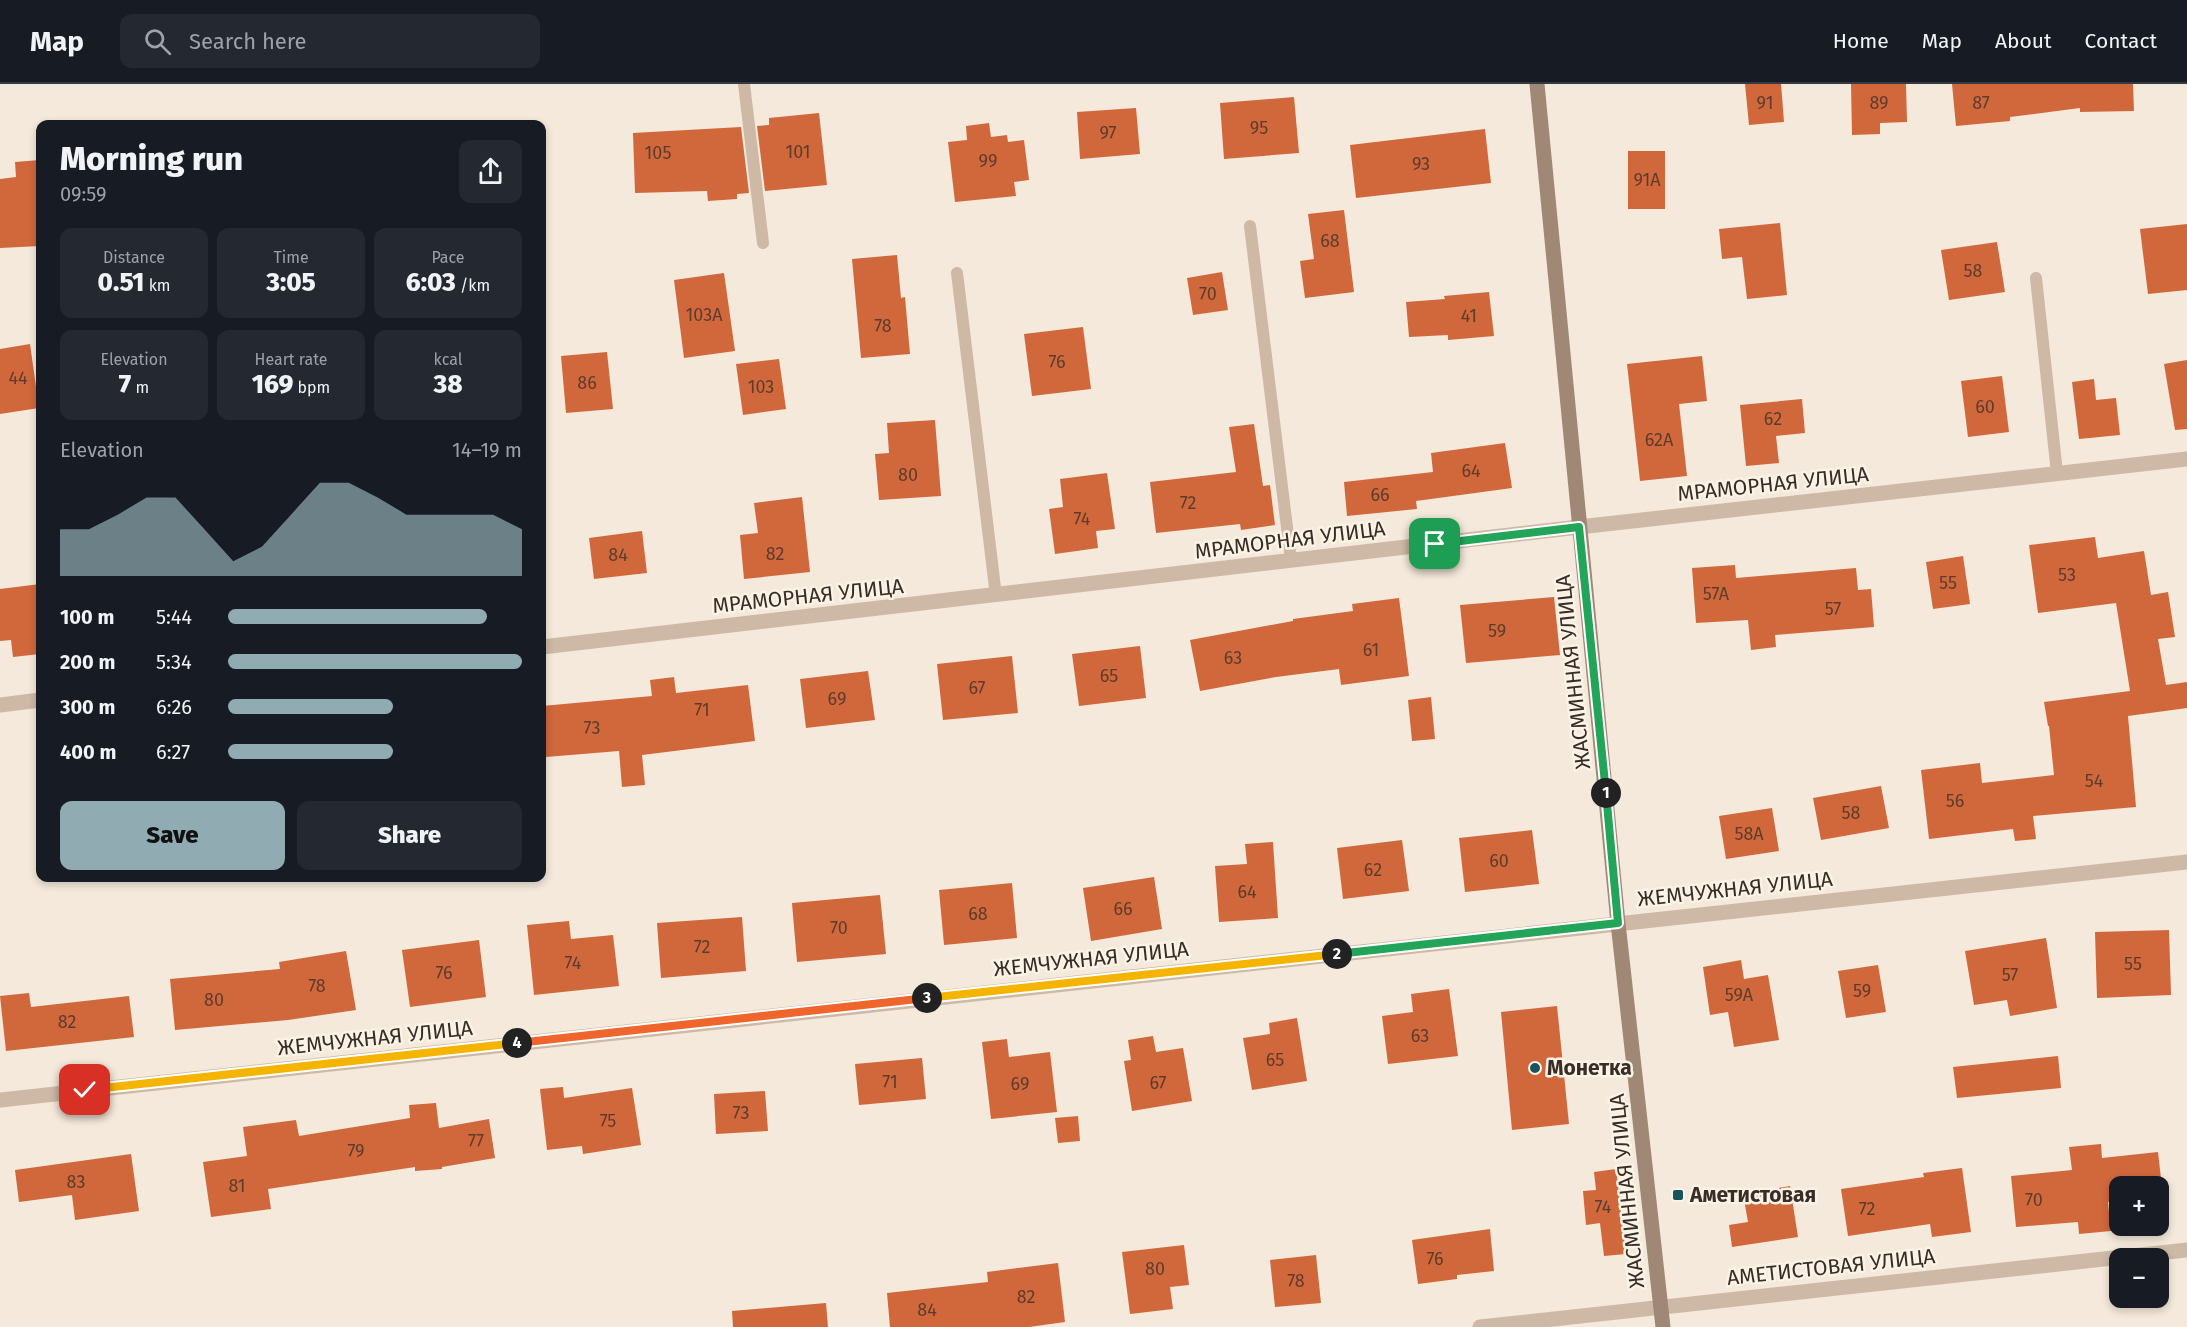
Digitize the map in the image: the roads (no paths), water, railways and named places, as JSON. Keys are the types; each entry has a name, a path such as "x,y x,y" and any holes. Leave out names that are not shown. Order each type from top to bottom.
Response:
{"street":[{"name":"ЖАСМИННАЯ УЛИЦА","path":"1537,84 1618,923 1664,1327"},
{"name":"МРАМОРНАЯ УЛИЦА","path":"546,647 2187,459"},
{"path":"0,705 36,700"},
{"name":"ЖЕМЧУЖНАЯ УЛИЦА","path":"0,1100 2187,862"},
{"name":"АМЕТИСТОВАЯ УЛИЦА","path":"1480,1327 2187,1250"}],"lane":[{"path":"744,84 763,243"},
{"path":"1250,226 1291,561"},
{"path":"957,273 996,596"},
{"path":"2036,278 2057,473"}],"place":[{"name":"Монетка","path":"1535,1068"},
{"name":"Аметистовая","path":"1678,1195"}]}
